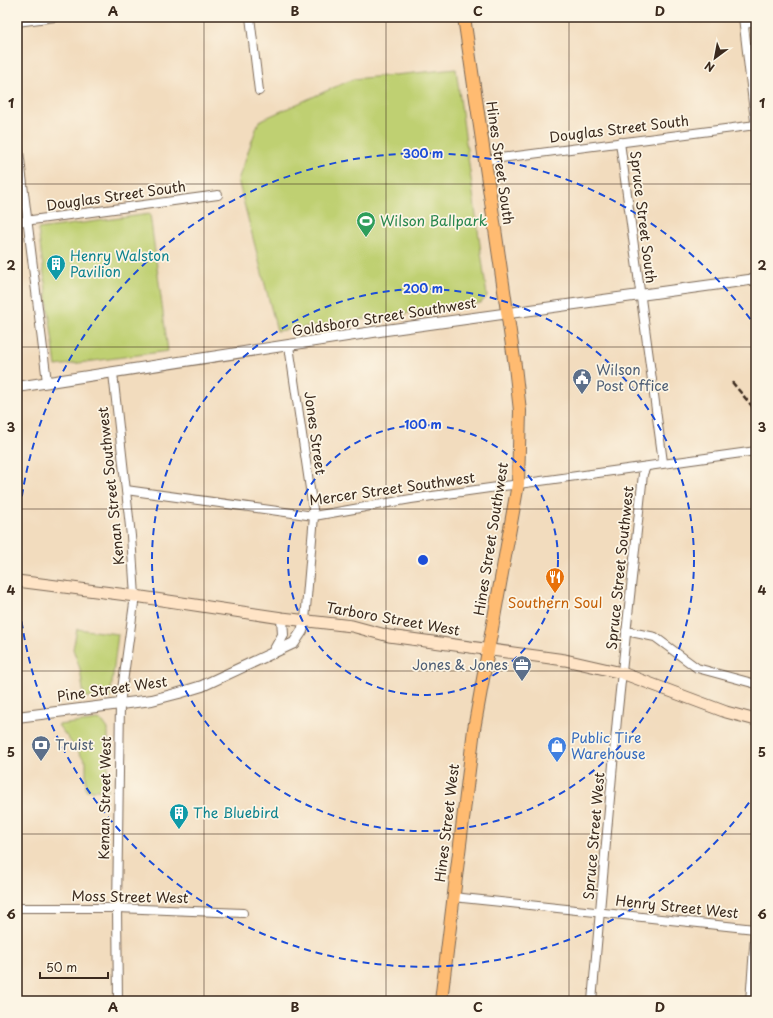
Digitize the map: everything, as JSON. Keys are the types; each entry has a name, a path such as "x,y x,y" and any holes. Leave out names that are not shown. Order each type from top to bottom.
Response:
{"main road":[{"name":"Hines Street South","path":"464,17 509,313"},
{"name":"Hines Street Southwest","path":"488,650 518,484 520,412 509,313"},
{"name":"Tarboro Street West","path":"17,582 135,596 282,618 352,626 389,636 565,660 622,673 726,712 756,720"},
{"name":"Hines Street West","path":"441,1001 474,729 488,650"}],"street":[{"path":"17,22 55,17"},
{"path":"250,17 259,91"},
{"path":"756,22 743,21 756,126"},
{"name":"Douglas Street South","path":"485,160 756,126"},
{"path":"17,135 47,382"},
{"name":"Spruce Street South","path":"620,142 640,295"},
{"name":"Douglas Street South","path":"17,222 218,195"},
{"name":"Goldsboro Street Southwest","path":"17,387 509,313 756,278"},
{"path":"640,295 663,462"},
{"name":"Jones Street","path":"289,346 314,516 305,620"},
{"name":"Kenan Street Southwest","path":"113,373 126,490 135,596"},
{"name":"Mercer Street Southwest","path":"126,490 314,516 518,484 646,467 663,462 756,451"},
{"name":"Spruce Street Southwest","path":"622,673 643,474 646,467"},
{"name":"Kenan Street West","path":"118,1001 117,908 120,704 135,596"},
{"path":"273,653 283,635 282,618"},
{"name":"Pine Street West","path":"17,717 120,704 179,694 202,686 294,643 302,631 305,620"},
{"path":"626,631 655,637 672,648 697,668 756,684"},
{"name":"Spruce Street West","path":"592,1001 622,673"},
{"name":"Henry Street West","path":"453,897 600,912 755,925"},
{"name":"Moss Street West","path":"17,908 117,908 243,913"},
{"path":"750,1001 755,925"}],"green space":[{"name":"Wilson Ballpark","path":"456,69 487,296 481,303 277,331 238,180 259,121 353,79"},
{"path":"150,214 168,351 56,366 38,229"},
{"path":"77,629 118,634 110,699 84,697 80,669 73,649"},
{"path":"98,720 103,722 108,729 108,790 86,790 86,762 58,725"}],"railway":[{"path":"732,382 756,411"}],"place":[{"name":"Wilson Ballpark","path":"366,238"},
{"name":"Henry Walston Pavilion","path":"56,281"},
{"name":"Wilson Post Office","path":"582,395"},
{"name":"Southern Soul","path":"555,594"},
{"name":"Jones & Jones","path":"522,682"},
{"name":"Truist","path":"41,762"},
{"name":"Public Tire Warehouse","path":"557,763"},
{"name":"The Bluebird","path":"179,830"}]}
